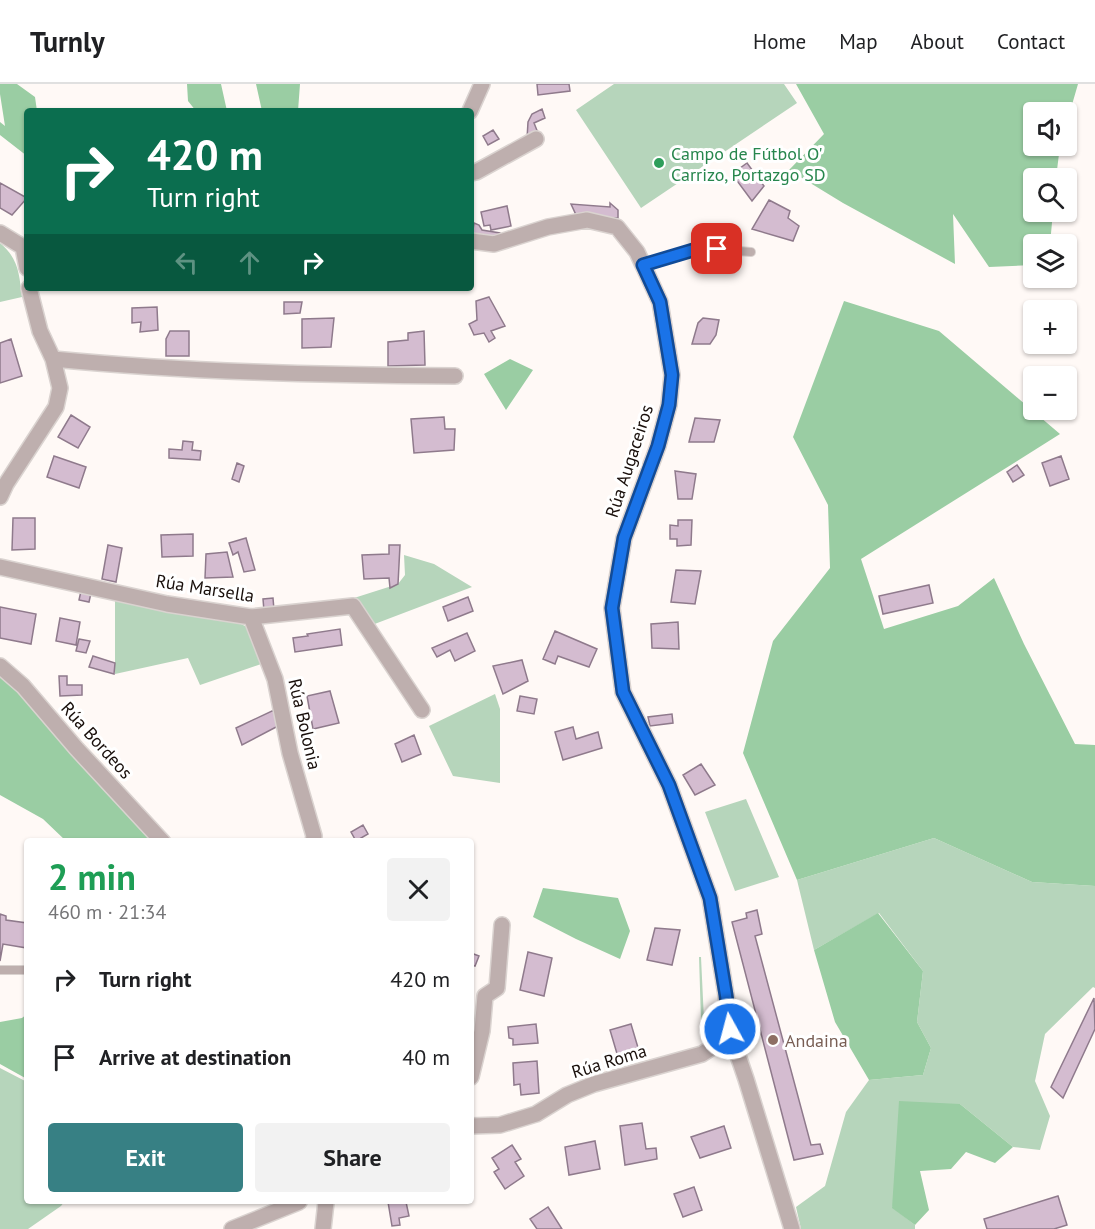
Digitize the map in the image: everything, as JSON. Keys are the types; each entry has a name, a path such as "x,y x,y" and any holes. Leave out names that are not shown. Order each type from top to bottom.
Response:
{"street":[{"path":"471,108 482,84"},
{"path":"474,172 536,139"},
{"name":"Rúa Augaceiros","path":"474,241 494,244 548,228 587,220 617,227 637,252 660,302 672,375 669,405 658,446 624,538 612,608 623,692 669,785 710,898 726,995 729,1036"},
{"path":"0,233 24,245"},
{"path":"0,497 56,407 60,388 53,359 40,331 30,291"},
{"path":"53,359 206,371 455,376"},
{"name":"Rúa Marsella","path":"0,567 167,604 251,617 352,606 422,710"},
{"name":"Rúa Bolonia","path":"251,617 275,679 290,753 314,838"},
{"name":"Rúa Bordeos","path":"0,666 23,686 76,748 159,838"},
{"path":"474,1064 482,1031 485,996 497,988 502,925"},
{"path":"729,1036 746,1079 792,1229"},
{"name":"Rúa Roma","path":"474,1126 500,1125 536,1114 567,1095 594,1083 702,1054 729,1036"},
{"path":"232,1229 294,1204"},
{"path":"323,1229 326,1204"}],"lane":[{"path":"643,265 700,248 751,252"},
{"path":"0,970 24,969"}],"green space":[{"path":"0,84 17,84 35,97 37,108 24,108 24,154 0,135 0,122 5,126"},
{"path":"187,84 221,84 226,108 194,108 188,101"},
{"path":"256,84 300,84 298,108 261,108"},
{"name":"Campo de Fútbol O' Carrizo, Portazgo SD","path":"614,84 784,84 797,103 641,208 576,110"},
{"path":"796,84 1078,84 1073,102 1023,102 1023,156 1059,156 1057,168 1023,168 1023,222 1052,222 1051,234 1023,234 1023,265 989,267 953,214 955,264 843,203 789,170 824,134"},
{"path":"0,243 15,261 22,297 0,302"},
{"path":"844,301 939,331 1023,403 1023,420 1044,420 1060,434 861,559 884,629 958,606 994,578 1024,644 1075,744 1095,745 1095,886 1032,882 934,838 797,880 743,753 773,641 830,568 828,505 793,437"},
{"path":"510,359 533,370 506,410 484,374"},
{"path":"404,555 434,564 472,587 372,625 354,598 398,584 405,575"},
{"path":"115,599 241,624 251,629 264,663 200,685 188,658 115,674"},
{"path":"0,674 29,702 90,774 150,838 63,838 43,819 0,795"},
{"path":"495,694 500,709 500,783 453,776 429,726"},
{"path":"746,799 779,877 735,891 705,812"},
{"path":"934,838 1032,882 1095,886 1095,988 1093,987 1045,1034 1035,1081 1050,1116 1040,1150 1013,1147 960,1104 892,1207 915,1225 915,1229 801,1229 796,1207 825,1186 846,1112 869,1080 923,1075 931,1048 917,1022 923,971 879,913 814,950 797,880"},
{"path":"543,888 618,898 630,931 620,959 533,917"},
{"path":"878,913 923,971 917,1022 931,1048 923,1075 869,1080 835,1022 814,950"},
{"path":"699,957 701,957 704,1020 701,1020"},
{"path":"24,1016 24,1077 0,1064 0,1022"},
{"path":"0,1068 24,1080 24,1204 62,1204 28,1229 0,1229"},
{"path":"899,1101 960,1104 1013,1147 995,1163 966,1152 951,1169 920,1171 929,1210 915,1225 892,1208"}],"building":[{"path":"537,84 569,84 570,91 538,95"},
{"path":"542,109 545,118 534,123 538,133 527,139 528,122 532,114"},
{"path":"493,130 499,139 488,145 483,136"},
{"path":"747,163 764,186 752,201 732,174"},
{"path":"0,183 24,196 24,201 12,215 0,208"},
{"path":"769,200 790,211 788,218 799,226 793,241 752,229"},
{"path":"610,203 618,210 618,218 577,217 571,204 610,207"},
{"path":"507,206 511,226 491,230 490,225 484,226 481,212"},
{"path":"474,223 482,230 500,233 503,238 474,237"},
{"path":"489,297 505,326 491,331 495,338 489,342 484,333 474,335 469,324 477,320 476,301"},
{"path":"284,302 302,302 300,313 284,314"},
{"path":"157,307 158,330 140,332 141,322 132,323 132,308"},
{"path":"334,318 331,347 302,348 302,319"},
{"path":"703,318 719,320 716,335 710,344 692,344 698,323"},
{"path":"170,331 189,331 189,356 166,356 166,339"},
{"path":"424,331 425,365 388,366 388,342 408,340 408,333"},
{"path":"11,339 22,376 0,383 0,343"},
{"path":"71,415 90,427 78,448 58,437"},
{"path":"444,417 445,429 455,429 454,450 414,453 411,419"},
{"path":"695,418 720,420 714,442 689,442"},
{"path":"183,441 193,442 192,450 201,451 200,460 169,458 169,449 182,450"},
{"path":"54,456 86,467 79,488 47,477"},
{"path":"1061,456 1069,479 1050,486 1042,463"},
{"path":"237,463 244,466 239,482 232,479"},
{"path":"1017,465 1024,475 1013,482 1007,472"},
{"path":"675,471 696,474 692,499 678,499"},
{"path":"13,518 35,518 35,549 12,550"},
{"path":"678,520 692,520 691,545 677,546 677,539 670,539 670,525 678,526"},
{"path":"193,534 193,556 162,557 161,535"},
{"path":"246,538 255,570 244,572 238,552 233,555 229,543"},
{"path":"108,545 122,548 116,582 102,579"},
{"path":"389,545 400,545 398,584 390,588 389,578 364,579 362,555 389,554"},
{"path":"227,552 233,577 205,578 206,554"},
{"path":"676,570 701,571 695,604 671,602"},
{"path":"929,585 933,603 883,614 879,596"},
{"path":"81,591 91,593 89,602 79,600"},
{"path":"468,597 473,611 448,621 443,607"},
{"path":"273,598 274,610 264,611 263,599"},
{"path":"0,607 36,614 31,644 0,638"},
{"path":"60,618 80,622 76,645 56,641"},
{"path":"678,622 679,649 652,648 651,624"},
{"path":"340,629 342,645 295,652 293,638"},
{"path":"555,631 597,649 589,667 558,656 555,664 543,659"},
{"path":"467,633 475,651 455,661 450,650 437,657 432,648"},
{"path":"79,639 90,641 86,653 76,651"},
{"path":"93,656 115,663 114,674 89,667"},
{"path":"522,660 528,681 503,694 493,666"},
{"path":"59,676 67,676 67,685 82,685 82,695 60,696"},
{"path":"330,691 339,723 313,729 307,696"},
{"path":"520,696 537,699 534,714 517,711"},
{"path":"274,710 278,726 242,745 236,728"},
{"path":"672,714 673,723 650,726 648,717"},
{"path":"573,727 576,739 598,732 602,748 563,760 555,732"},
{"path":"414,735 421,754 402,762 395,744"},
{"path":"701,764 715,785 695,795 683,775"},
{"path":"363,825 368,834 361,838 354,838 351,832"},
{"name":"Andaina","path":"757,910 762,934 755,936 811,1145 820,1144 823,1154 794,1160 732,922 747,918 746,913"},
{"path":"0,914 6,916 6,920 24,923 24,948 3,944 0,961"},
{"path":"655,928 680,930 672,965 647,960"},
{"path":"528,952 552,958 544,996 520,990"},
{"path":"474,954 479,956 474,966"},
{"path":"1094,998 1095,1029 1063,1098 1051,1087"},
{"path":"536,1024 538,1043 513,1045 513,1039 509,1038 508,1027"},
{"path":"631,1024 639,1051 618,1057 610,1030"},
{"path":"537,1061 539,1093 521,1095 520,1084 514,1085 513,1063"},
{"path":"642,1123 646,1149 656,1148 657,1159 625,1165 620,1126"},
{"path":"724,1126 731,1148 700,1158 691,1137"},
{"path":"595,1141 600,1169 569,1175 565,1147"},
{"path":"512,1145 521,1159 515,1162 524,1176 505,1189 494,1172 499,1169 492,1158"},
{"path":"694,1187 702,1210 683,1217 674,1194"},
{"path":"1058,1196 1067,1225 1054,1229 987,1229 984,1219"},
{"path":"388,1204 406,1204 409,1216 399,1218 400,1225 392,1226"},
{"path":"548,1207 562,1229 537,1229 530,1219"}],"place":[{"name":"Campo de Fútbol O' Carrizo, Portazgo SD","path":"659,163"},
{"name":"Andaina","path":"773,1040"}],"route":[{"path":"717,249 700,248 643,265 660,302 672,375 669,405 658,446 624,538 612,608 623,692 669,785 710,898 730,1029"}]}
